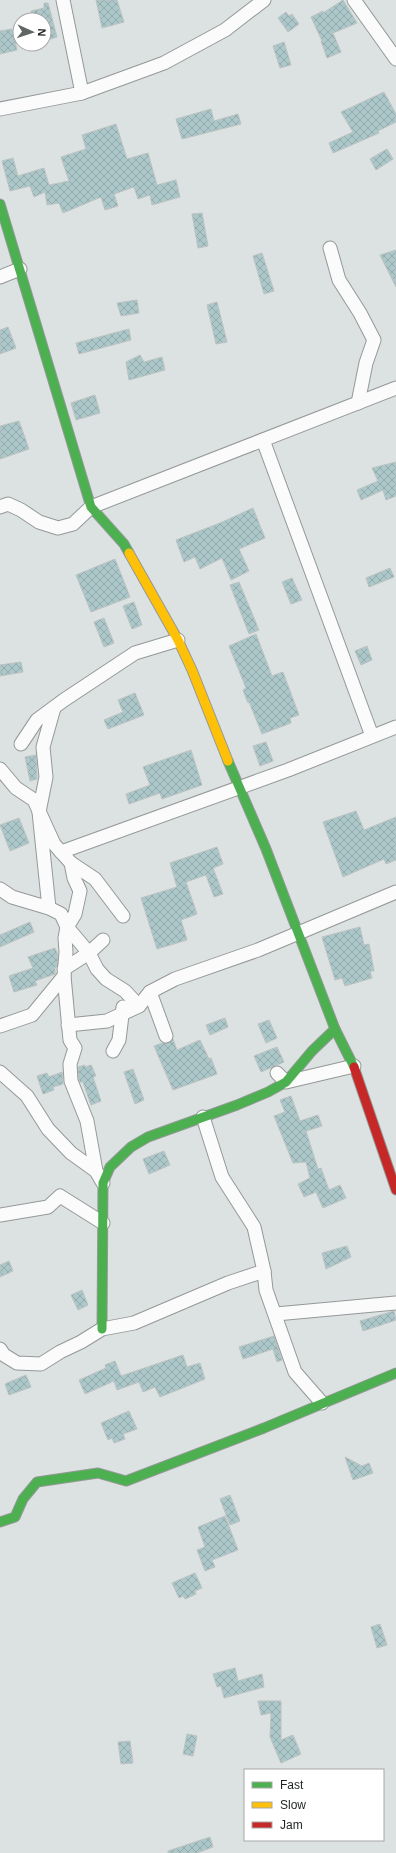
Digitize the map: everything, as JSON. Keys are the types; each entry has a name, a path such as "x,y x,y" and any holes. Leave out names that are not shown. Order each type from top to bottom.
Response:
{"street":[{"path":"63,0 82,93"},
{"path":"0,110 82,93 164,63 225,30 264,0"},
{"path":"354,0 396,58"},
{"path":"0,204 91,507 124,544 178,640 192,670 239,788 264,845 336,1029 354,1066 396,1190"},
{"path":"330,248 339,280 360,313 374,340 366,363 358,403"},
{"path":"0,277 20,269"},
{"path":"0,507 8,504 21,510 39,522 58,528 73,524 91,507 396,388"},
{"path":"263,440 372,736"},
{"path":"21,744 37,720 135,653 178,640"},
{"path":"49,908 39,812 46,777 43,747 54,708"},
{"path":"61,852 294,768 396,727"},
{"path":"0,769 16,788 34,800 54,844 71,863 96,881 123,916"},
{"path":"71,863 74,878 80,891 76,914 67,927 65,938 66,952 64,972 68,1025 70,1040 75,1048 70,1064 71,1081 87,1121 96,1171 103,1183"},
{"path":"80,891 96,881"},
{"path":"0,889 12,897 49,908 61,914 67,927 88,954 97,969 106,978 125,991 139,1006"},
{"path":"68,1025 107,1021 139,1006 150,992 175,979 258,950 396,892"},
{"path":"0,1026 32,1015 64,972 88,954 103,940"},
{"path":"113,1051 119,1040 125,991"},
{"path":"150,992 166,1036"},
{"path":"102,1329 103,1183 110,1167 131,1147 148,1137 268,1092 281,1078 336,1029"},
{"path":"281,1078 354,1066"},
{"path":"0,1072 27,1096 48,1129 71,1153 96,1171"},
{"path":"203,1117 222,1177 254,1227 264,1271 266,1290 276,1314 295,1372 322,1403"},
{"path":"0,1216 48,1207 60,1196 103,1223"},
{"path":"0,1350 4,1355 17,1363 41,1364 102,1329 134,1323 228,1282 264,1271"},
{"path":"276,1314 396,1303"},
{"path":"0,1522 15,1517 23,1500 37,1482 98,1473 126,1481 264,1428 396,1373"}],"building":[{"path":"96,0 117,0 124,22 102,28"},
{"path":"343,0 357,23 333,33 341,52 327,58 322,41 311,17 323,11 323,13"},
{"path":"44,3 48,3 50,12 31,11 44,8"},
{"path":"286,12 289,16 292,14 299,24 288,32 278,18"},
{"path":"52,18 57,37 52,39"},
{"path":"12,29 12,51 0,54 0,31"},
{"path":"284,42 291,65 280,68 273,46"},
{"path":"384,92 396,114 396,122 378,131 379,133 333,153 329,143 353,132 341,112"},
{"path":"211,109 214,121 238,114 241,124 182,139 176,119"},
{"path":"116,124 127,159 148,153 157,185 176,180 180,197 152,205 150,195 138,199 134,187 114,194 118,206 105,210 101,197 63,213 59,203 47,205 45,192 34,197 30,186 10,191 2,161 13,158 18,176 44,168 49,185 69,181 61,157 86,149 82,135"},
{"path":"387,149 393,159 376,170 370,159"},
{"path":"202,213 208,246 198,248 192,214"},
{"path":"396,250 396,287 380,255"},
{"path":"262,253 274,291 264,294 253,256"},
{"path":"137,300 139,313 121,316 117,303"},
{"path":"217,302 227,342 216,344 207,305"},
{"path":"8,327 16,348 0,354 0,330"},
{"path":"129,329 131,340 79,354 76,343"},
{"path":"140,355 144,362 162,357 165,370 129,380 126,362"},
{"path":"95,395 100,413 76,420 71,403"},
{"path":"19,421 29,449 0,459 0,426"},
{"path":"396,462 396,496 386,500 383,490 361,500 357,490 378,481 372,468"},
{"path":"253,508 265,538 239,549 249,571 231,580 222,558 200,569 195,557 184,562 176,540"},
{"path":"115,559 130,597 91,612 76,575"},
{"path":"390,568 394,577 369,587 366,578"},
{"path":"292,578 302,600 291,604 282,582"},
{"path":"239,582 259,630 249,634 230,585"},
{"path":"134,602 142,625 132,629 123,606"},
{"path":"104,618 114,643 104,647 94,622"},
{"path":"256,634 272,676 283,672 299,715 290,718 291,723 262,734 243,690 246,688 229,646"},
{"path":"367,646 372,660 361,665 355,651"},
{"path":"21,662 23,672 0,676 0,665"},
{"path":"135,693 144,715 108,729 104,720 123,712 118,700"},
{"path":"266,742 273,761 260,766 253,746"},
{"path":"191,750 202,785 162,799 160,793 129,804 126,794 150,785 143,767"},
{"path":"36,755 37,779 30,781 25,757"},
{"path":"356,811 364,830 396,817 396,860 386,864 384,859 343,877 323,822"},
{"path":"19,818 29,843 10,851 0,825"},
{"path":"217,847 223,864 213,868 223,894 214,897 206,875 186,882 197,914 181,920 187,940 157,949 141,898 177,887 170,863"},
{"path":"30,922 34,932 0,947 0,935"},
{"path":"360,927 364,945 369,944 374,971 370,971 372,978 345,986 342,978 335,980 322,937"},
{"path":"55,948 58,955 55,974 35,981 37,985 14,992 9,976 33,968 28,957"},
{"path":"225,1018 228,1027 210,1035 206,1025"},
{"path":"269,1020 277,1038 266,1043 258,1024"},
{"path":"173,1039 177,1050 200,1040 209,1059 211,1058 217,1074 173,1090 154,1046 162,1043 169,1043"},
{"path":"277,1047 284,1062 261,1072 254,1056"},
{"path":"85,1065 85,1067 91,1065 96,1076 93,1077 101,1101 91,1105 83,1082 80,1082 79,1079 78,1067"},
{"path":"133,1069 144,1100 135,1104 124,1072"},
{"path":"62,1072 63,1084 53,1087 54,1090 43,1094 37,1076 47,1073 49,1077"},
{"path":"291,1096 300,1121 318,1115 322,1126 306,1131 318,1169 321,1168 329,1190 340,1185 346,1198 323,1208 316,1192 304,1197 298,1184 310,1178 306,1162 293,1163 274,1116 285,1112 280,1100"},
{"path":"164,1151 170,1165 149,1174 143,1159"},
{"path":"347,1246 351,1257 326,1269 322,1253"},
{"path":"9,1261 13,1271 0,1277 0,1265"},
{"path":"82,1290 88,1305 78,1310 71,1295"},
{"path":"394,1311 396,1320 363,1331 360,1321"},
{"path":"274,1336 282,1360 277,1362 273,1349 243,1359 239,1347"},
{"path":"183,1355 187,1367 200,1363 205,1379 160,1397 155,1387 143,1392 139,1382 117,1390 114,1381 85,1394 79,1380 106,1368 105,1365 115,1361 121,1376"},
{"path":"26,1375 31,1387 9,1395 5,1384"},
{"path":"129,1411 137,1429 123,1434 125,1439 114,1443 112,1438 108,1440 101,1423"},
{"path":"345,1457 362,1466 369,1463 373,1473 353,1480"},
{"path":"230,1495 240,1521 230,1525 220,1499"},
{"path":"225,1516 238,1550 212,1560 215,1567 205,1571 197,1550 205,1547 198,1527"},
{"path":"195,1573 202,1588 195,1591 196,1594 185,1599 183,1596 179,1598 172,1583"},
{"path":"380,1624 387,1645 377,1648 371,1627"},
{"path":"235,1668 238,1681 262,1674 264,1687 224,1698 221,1686 217,1687 213,1674"},
{"path":"258,1701 281,1701 281,1740 293,1735 301,1754 281,1763 270,1737 271,1713 261,1715"},
{"path":"187,1734 197,1736 193,1756 183,1754"},
{"path":"130,1741 133,1763 121,1764 118,1742"},
{"path":"210,1837 213,1847 197,1853 168,1853 168,1851"}],"traffic: fast":[{"path":"0,204 91,507 124,544 129,553"},
{"path":"228,761 266,849 335,1029 354,1067"},
{"path":"102,1329 103,1183 110,1167 131,1147 148,1137 237,1105 268,1092 286,1082 312,1051 335,1029"},
{"path":"0,1522 15,1517 23,1499 37,1482 98,1473 126,1481 264,1428 396,1373"}],"traffic: slow":[{"path":"129,553 178,640 192,670 228,761"}],"traffic: jam":[{"path":"354,1067 396,1190"}]}
